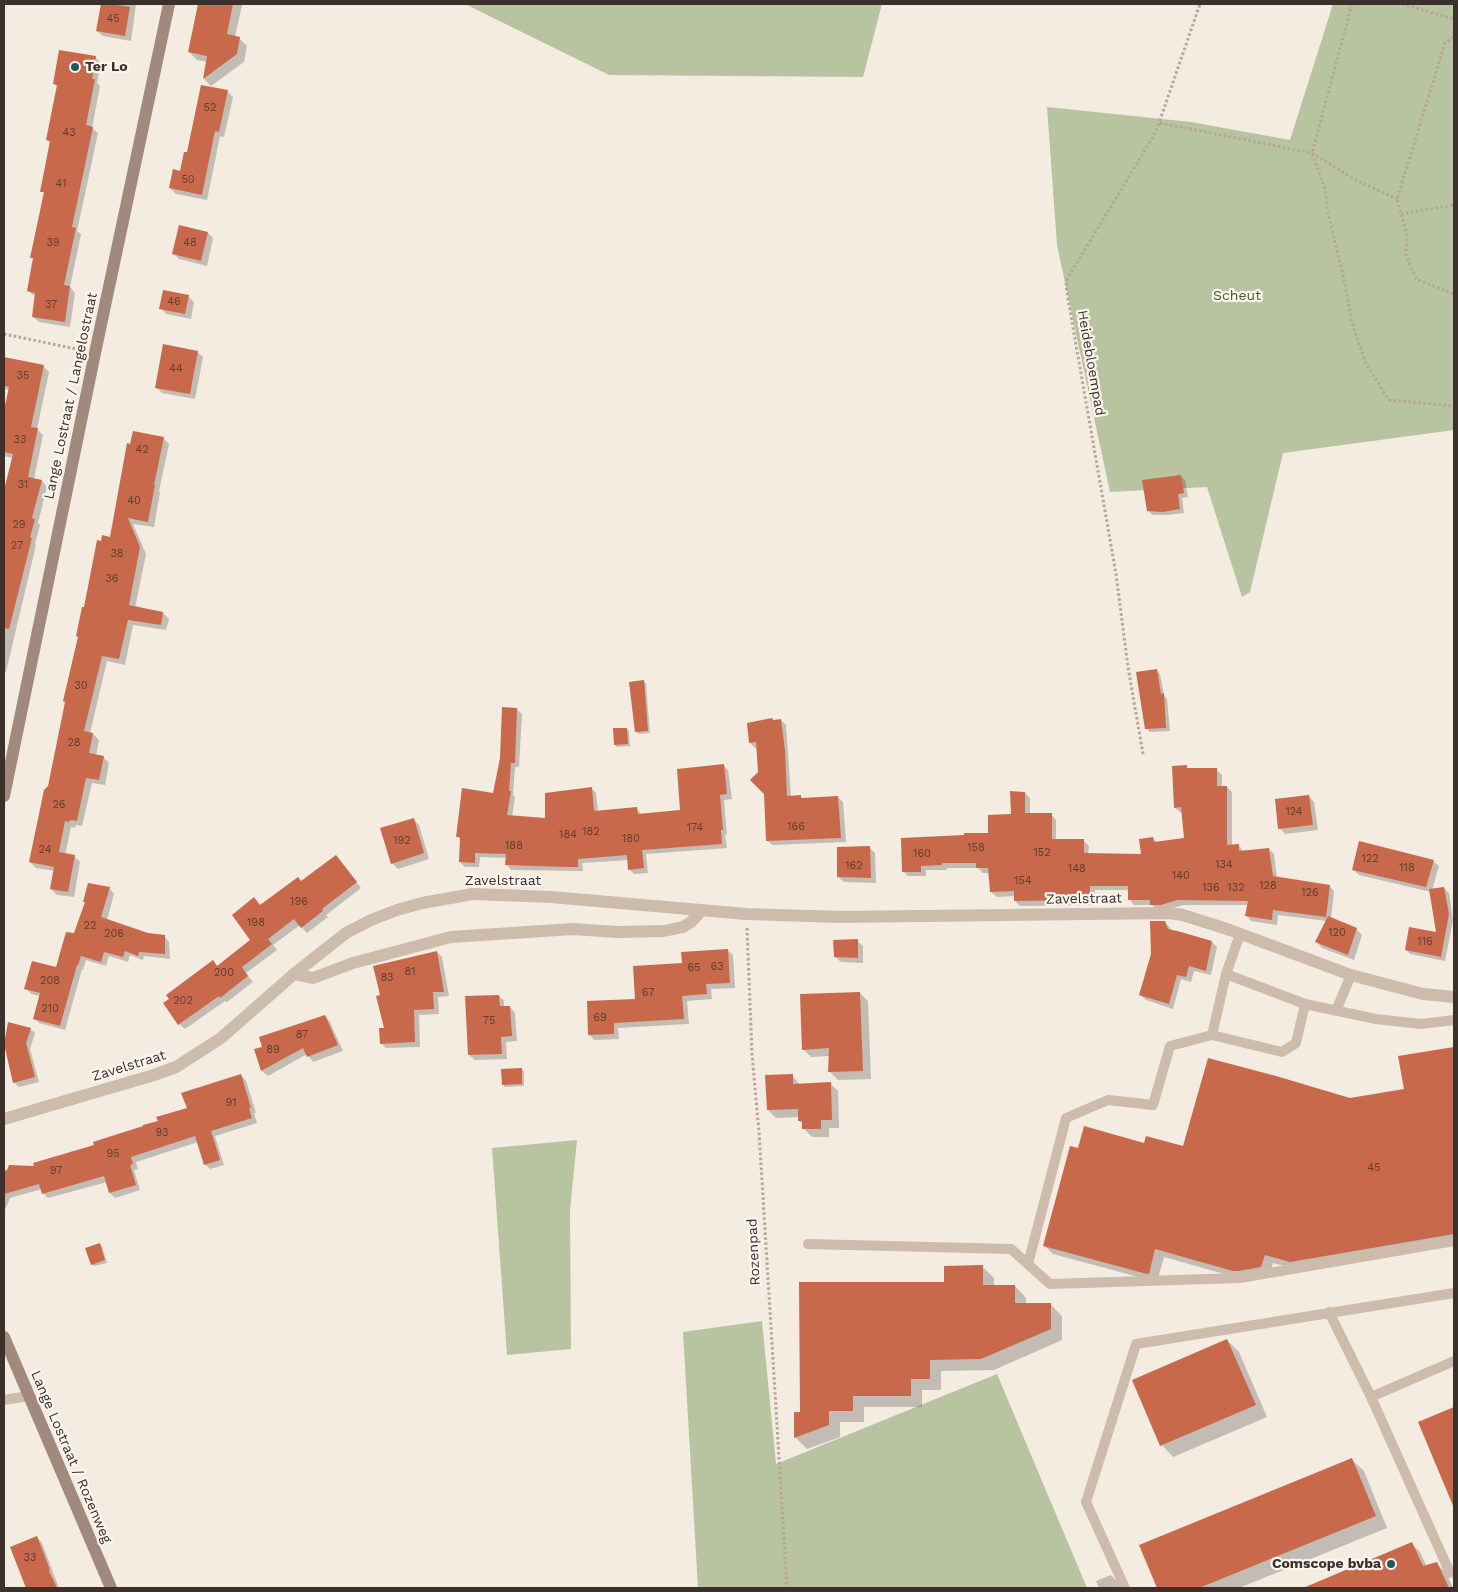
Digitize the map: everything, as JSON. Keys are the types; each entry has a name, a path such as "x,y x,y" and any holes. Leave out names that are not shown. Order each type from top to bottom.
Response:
{"street":[{"name":"Lange Lostraat / Langelostraat","path":"4,796 169,4"},
{"name":"Zavelstraat","path":"4,1119 154,1075 176,1066 220,1038 294,974 346,933 397,910 447,897 473,894 513,894 746,914 850,917 1168,913 1183,915 1240,934 1351,975 1423,994 1454,997"},
{"path":"294,974 313,978 352,963 451,937 573,929 617,932 664,931 683,927 691,922 701,911"},
{"name":"Lange Lostraat / Rozenweg","path":"4,1337 111,1588"}],"lane":[{"path":"1212,1035 1226,974 1240,934"},
{"path":"1226,974 1305,1004 1336,1011 1376,1019 1421,1024 1454,1020"},
{"path":"1336,1011 1351,975"},
{"path":"1028,1264 1066,1118 1108,1100 1153,1105 1170,1046 1212,1035 1282,1052 1296,1043 1305,1004"},
{"path":"808,1244 1011,1249 1050,1284 1240,1278 1454,1241"},
{"path":"1126,1588 1086,1502 1136,1344 1454,1293"},
{"path":"1329,1312 1372,1397 1450,1573"},
{"path":"1372,1397 1454,1361"},
{"path":"4,1400 29,1396"}],"path":[{"name":"Heidebloempad","path":"1143,754 1128,667 1116,574 1066,282 1153,137 1200,4"},
{"path":"1352,4 1312,154 1325,189 1328,214 1346,284 1352,323 1366,364 1389,400 1454,406"},
{"path":"1402,4 1454,19"},
{"path":"1454,37 1446,43 1397,199 1407,235 1406,255 1416,279 1454,294"},
{"path":"1159,123 1312,154 1354,179 1397,199"},
{"path":"1401,214 1454,206"},
{"path":"4,334 95,353"},
{"name":"Rozenpad","path":"746,914 752,1054 759,1132 787,1588"}],"green space":[{"path":"465,4 882,4 863,77 609,75"},
{"name":"Scheut","path":"1333,4 1454,4 1454,430 1283,453 1250,592 1242,597 1207,487 1110,492 1057,245 1047,107 1191,122 1290,140"},
{"path":"577,1140 570,1211 571,1349 507,1355 492,1148"},
{"path":"762,1321 776,1464 997,1374 1087,1588 698,1588 683,1332"}],"building":[{"path":"101,4 130,7 125,36 96,31"},
{"path":"198,4 233,4 227,34 240,37 237,54 203,79 207,56 188,52"},
{"path":"59,50 96,56 92,79 95,79 86,125 93,127 72,227 76,228 64,285 70,286 65,322 32,317 35,293 27,291 33,258 30,258 44,192 40,192 50,141 46,140 57,85 53,84"},
{"path":"201,85 228,90 219,132 215,131 202,195 169,188 173,169 180,171 184,152 187,152"},
{"path":"179,225 208,232 201,261 172,254"},
{"path":"163,290 189,295 185,314 159,309"},
{"path":"163,344 198,351 190,394 155,388"},
{"path":"4,357 44,365 31,427 38,428 28,477 42,480 32,518 35,519 30,538 32,538 9,629 4,628 4,490 13,454 4,452 4,410 9,387 4,386"},
{"path":"133,431 164,437 148,522 128,518 140,547 129,605 163,612 161,625 128,620 119,659 102,656 84,731 93,733 89,753 104,756 99,780 86,778 77,821 65,821 59,852 75,855 68,892 50,889 54,867 29,862 44,790 48,786 65,702 63,701 97,540 101,541 102,535 110,537 127,443 130,444"},
{"path":"1181,475 1184,493 1178,494 1180,509 1163,512 1147,511 1142,480"},
{"path":"1157,669 1161,694 1164,693 1166,728 1145,729 1136,672"},
{"path":"644,680 648,731 635,732 629,682"},
{"path":"502,707 517,708 515,763 511,763 509,791 511,791 507,815 545,818 545,793 592,787 594,811 637,807 638,814 680,810 677,769 724,764 727,794 720,795 723,830 721,830 722,844 642,850 644,868 628,870 627,855 578,859 578,867 505,865 506,854 475,853 475,863 459,862 460,837 456,837 462,788 493,793 500,758"},
{"path":"772,718 773,720 781,719 785,751 787,796 801,795 801,798 838,796 841,838 766,841 764,794 750,780 758,772 756,742 749,743 747,723"},
{"path":"613,728 627,728 628,744 614,745"},
{"path":"1187,765 1187,768 1217,768 1217,786 1227,786 1227,845 1239,844 1239,851 1269,848 1273,876 1330,885 1326,917 1273,910 1272,920 1245,916 1248,901 1177,900 1161,905 1150,905 1150,900 1128,900 1128,886 1090,886 1090,900 1014,901 1014,891 990,892 988,868 976,868 976,863 942,863 942,865 921,866 921,872 902,872 901,838 988,833 988,815 1011,814 1010,791 1025,792 1025,813 1052,813 1052,839 1084,839 1084,853 1141,854 1139,839 1153,837 1154,842 1184,838 1181,807 1174,808 1172,766"},
{"path":"1309,795 1313,825 1278,829 1275,799"},
{"path":"414,818 424,853 391,864 380,828"},
{"path":"1359,841 1434,860 1426,887 1352,870"},
{"path":"870,846 871,878 837,877 837,847"},
{"path":"336,855 357,882 301,928 294,919 268,939 272,944 242,967 248,976 220,998 219,996 178,1025 163,1003 169,999 166,995 213,960 217,966 250,940 232,915 254,897 260,905 298,877 301,881"},
{"path":"88,883 110,887 101,917 148,933 165,935 165,954 139,952 138,956 125,951 123,957 104,952 101,962 81,956 60,1026 33,1019 40,993 24,989 32,961 56,967 66,932 74,933 85,902 83,902"},
{"path":"1444,887 1449,914 1441,957 1405,950 1409,927 1436,932 1429,889"},
{"path":"1328,916 1357,928 1348,955 1315,942"},
{"path":"1150,921 1165,921 1168,929 1212,941 1206,971 1189,966 1186,977 1177,975 1169,1004 1139,995 1151,954"},
{"path":"858,939 858,958 834,957 833,940"},
{"path":"728,949 730,983 706,984 707,994 682,996 684,1019 614,1023 614,1034 588,1035 587,1001 635,999 633,966 682,963 681,952"},
{"path":"437,951 444,992 433,992 434,1009 414,1010 415,1042 380,1044 379,1028 384,1028 376,996 380,995 373,966"},
{"path":"860,992 863,1071 828,1072 829,1048 802,1050 800,994"},
{"path":"499,995 500,1006 510,1006 512,1036 501,1037 502,1054 468,1055 465,996"},
{"path":"325,1015 338,1045 307,1057 303,1048 261,1071 254,1049 262,1047 259,1037"},
{"path":"8,1022 31,1028 26,1043 35,1077 13,1083 4,1044"},
{"path":"1454,1047 1454,1234 1290,1262 1265,1255 1261,1267 1239,1271 1233,1271 1155,1249 1149,1274 1043,1246 1070,1146 1078,1148 1084,1126 1144,1143 1146,1136 1183,1146 1208,1058 1350,1098 1404,1089 1398,1056"},
{"path":"522,1068 522,1084 502,1085 501,1069"},
{"path":"241,1074 252,1118 211,1131 220,1160 204,1165 195,1136 131,1157 133,1164 130,1165 136,1185 109,1193 104,1176 42,1194 39,1184 4,1194 4,1171 7,1170 9,1165 34,1166 33,1163 94,1145 93,1142 158,1121 156,1117 187,1108 181,1093"},
{"path":"793,1074 793,1084 831,1082 832,1120 821,1120 821,1129 802,1129 802,1121 798,1121 798,1109 767,1110 765,1075"},
{"path":"100,1243 105,1260 91,1265 85,1248"},
{"path":"983,1265 983,1285 1015,1285 1015,1303 1051,1303 1051,1329 981,1359 930,1360 930,1379 911,1379 911,1396 853,1396 853,1411 829,1411 829,1425 794,1438 794,1412 800,1412 799,1282 944,1282 944,1266"},
{"path":"1227,1339 1256,1405 1160,1446 1132,1380"},
{"path":"1454,1407 1454,1508 1418,1422"},
{"path":"1352,1458 1376,1516 1199,1588 1157,1588 1139,1545"},
{"path":"37,1536 57,1588 26,1588 10,1547"},
{"name":"Comscope bvba","path":"1412,1542 1423,1566 1437,1562 1449,1588 1303,1588"}],"place":[{"name":"Ter Lo","path":"75,67"},
{"name":"Comscope bvba","path":"1391,1564"}]}
